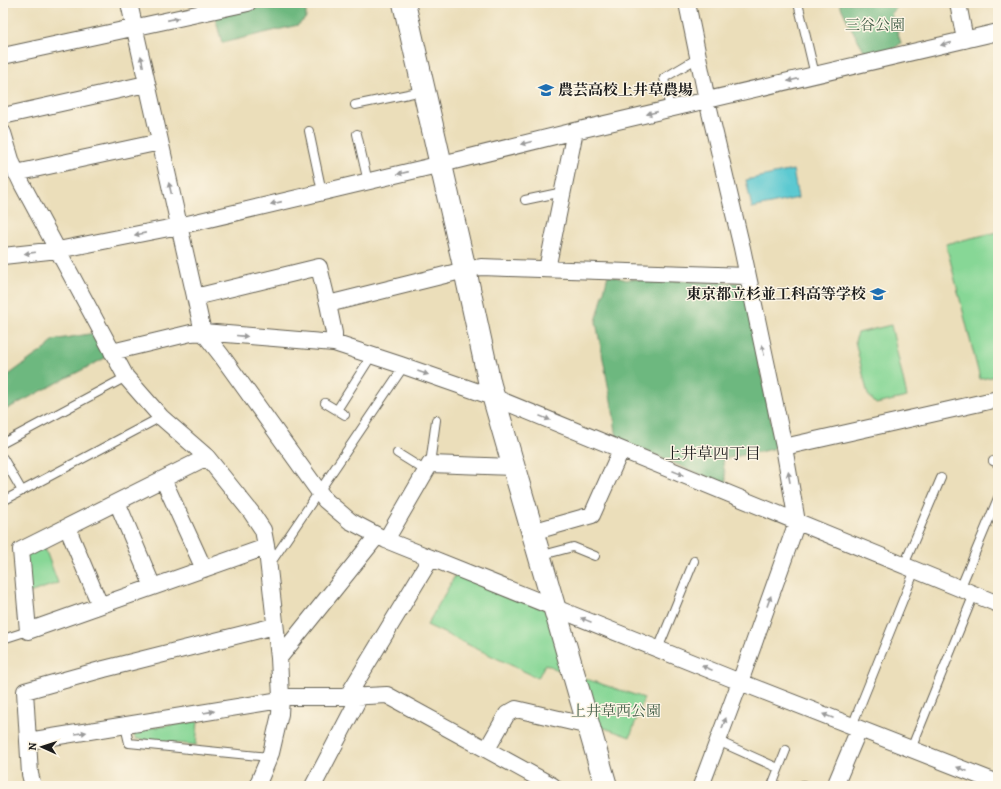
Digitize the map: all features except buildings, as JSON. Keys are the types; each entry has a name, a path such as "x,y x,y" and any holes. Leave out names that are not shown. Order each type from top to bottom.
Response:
{"street":[{"path":"129,3 203,332 324,500 350,521 382,538 740,682 998,783"},
{"path":"3,56 135,28 210,7 248,3"},
{"path":"404,3 466,270 493,397 606,786"},
{"path":"687,3 784,447 798,522 701,786"},
{"path":"958,3 965,40"},
{"path":"3,256 58,250 179,226 998,32"},
{"path":"3,116 146,84"},
{"path":"547,269 575,131"},
{"path":"3,133 10,166 58,250 126,377 161,417 207,457 251,512 263,530 279,658 280,714 269,756 257,786"},
{"path":"10,166 160,142"},
{"path":"195,297 319,267 334,332 334,343"},
{"path":"328,304 466,270 481,268 747,276"},
{"path":"112,352 191,333 203,332 334,343 493,397 998,604"},
{"path":"784,447 998,399"},
{"path":"532,532 592,515 621,450"},
{"path":"207,457 21,550 28,631 266,547"},
{"path":"279,658 382,538 428,467 513,467"},
{"path":"163,479 204,569"},
{"path":"117,502 153,587"},
{"path":"67,527 100,605"},
{"path":"314,786 353,697 431,558"},
{"path":"33,786 30,774 25,691 104,669 275,626"},
{"path":"28,741 280,699 387,695 553,786"},
{"path":"487,749 507,714 516,709 589,726"},
{"path":"835,786 856,727"}],"lane":[{"path":"798,3 816,75"},
{"path":"670,109 664,78 698,58"},
{"path":"355,105 424,90"},
{"path":"309,131 322,192"},
{"path":"357,134 368,182"},
{"path":"525,200 562,192"},
{"path":"337,410 372,356"},
{"path":"268,566 400,372 401,365"},
{"path":"3,443 126,377"},
{"path":"326,403 345,415"},
{"path":"3,501 161,417"},
{"path":"398,453 428,467 436,420"},
{"path":"3,458 22,491"},
{"path":"856,727 941,478"},
{"path":"911,749 967,592 998,498"},
{"path":"539,556 573,547 594,556"},
{"path":"658,649 694,561"},
{"path":"3,639 28,631"},
{"path":"125,726 129,742 269,756"},
{"path":"718,741 778,768"},
{"path":"773,783 786,750"},
{"path":"803,786 806,786"}],"green space":[{"path":"276,3 306,3 306,18 298,25 222,43 215,17"},
{"name":"三谷公園","path":"839,3 904,3 898,5 891,13 901,43 889,53 865,52"},
{"path":"998,226 998,376 980,379 946,244 997,232 996,227"},
{"path":"608,275 627,280 743,283 776,446 773,449 724,459 723,464 727,483 725,485 617,439 596,322"},
{"path":"891,325 907,397 876,404 868,395 855,341 858,333"},
{"path":"95,333 107,357 3,411 3,379 46,349 53,340"},
{"path":"43,543 58,583 29,593 24,552"},
{"path":"456,574 546,610 565,673 545,664 538,678 427,625"},
{"name":"上井草西公園","path":"583,678 644,698 630,737 596,725"},
{"path":"198,721 196,745 136,739 134,736 134,732 137,730"}],"water":[{"path":"793,170 798,198 752,208 746,180"}],"place":[{"name":"農芸高校上井草農場","path":"546,90"},
{"name":"東京都立杉並工科高等学校","path":"878,294"}],"district":[{"name":"上井草四丁目","path":"713,453"}]}
